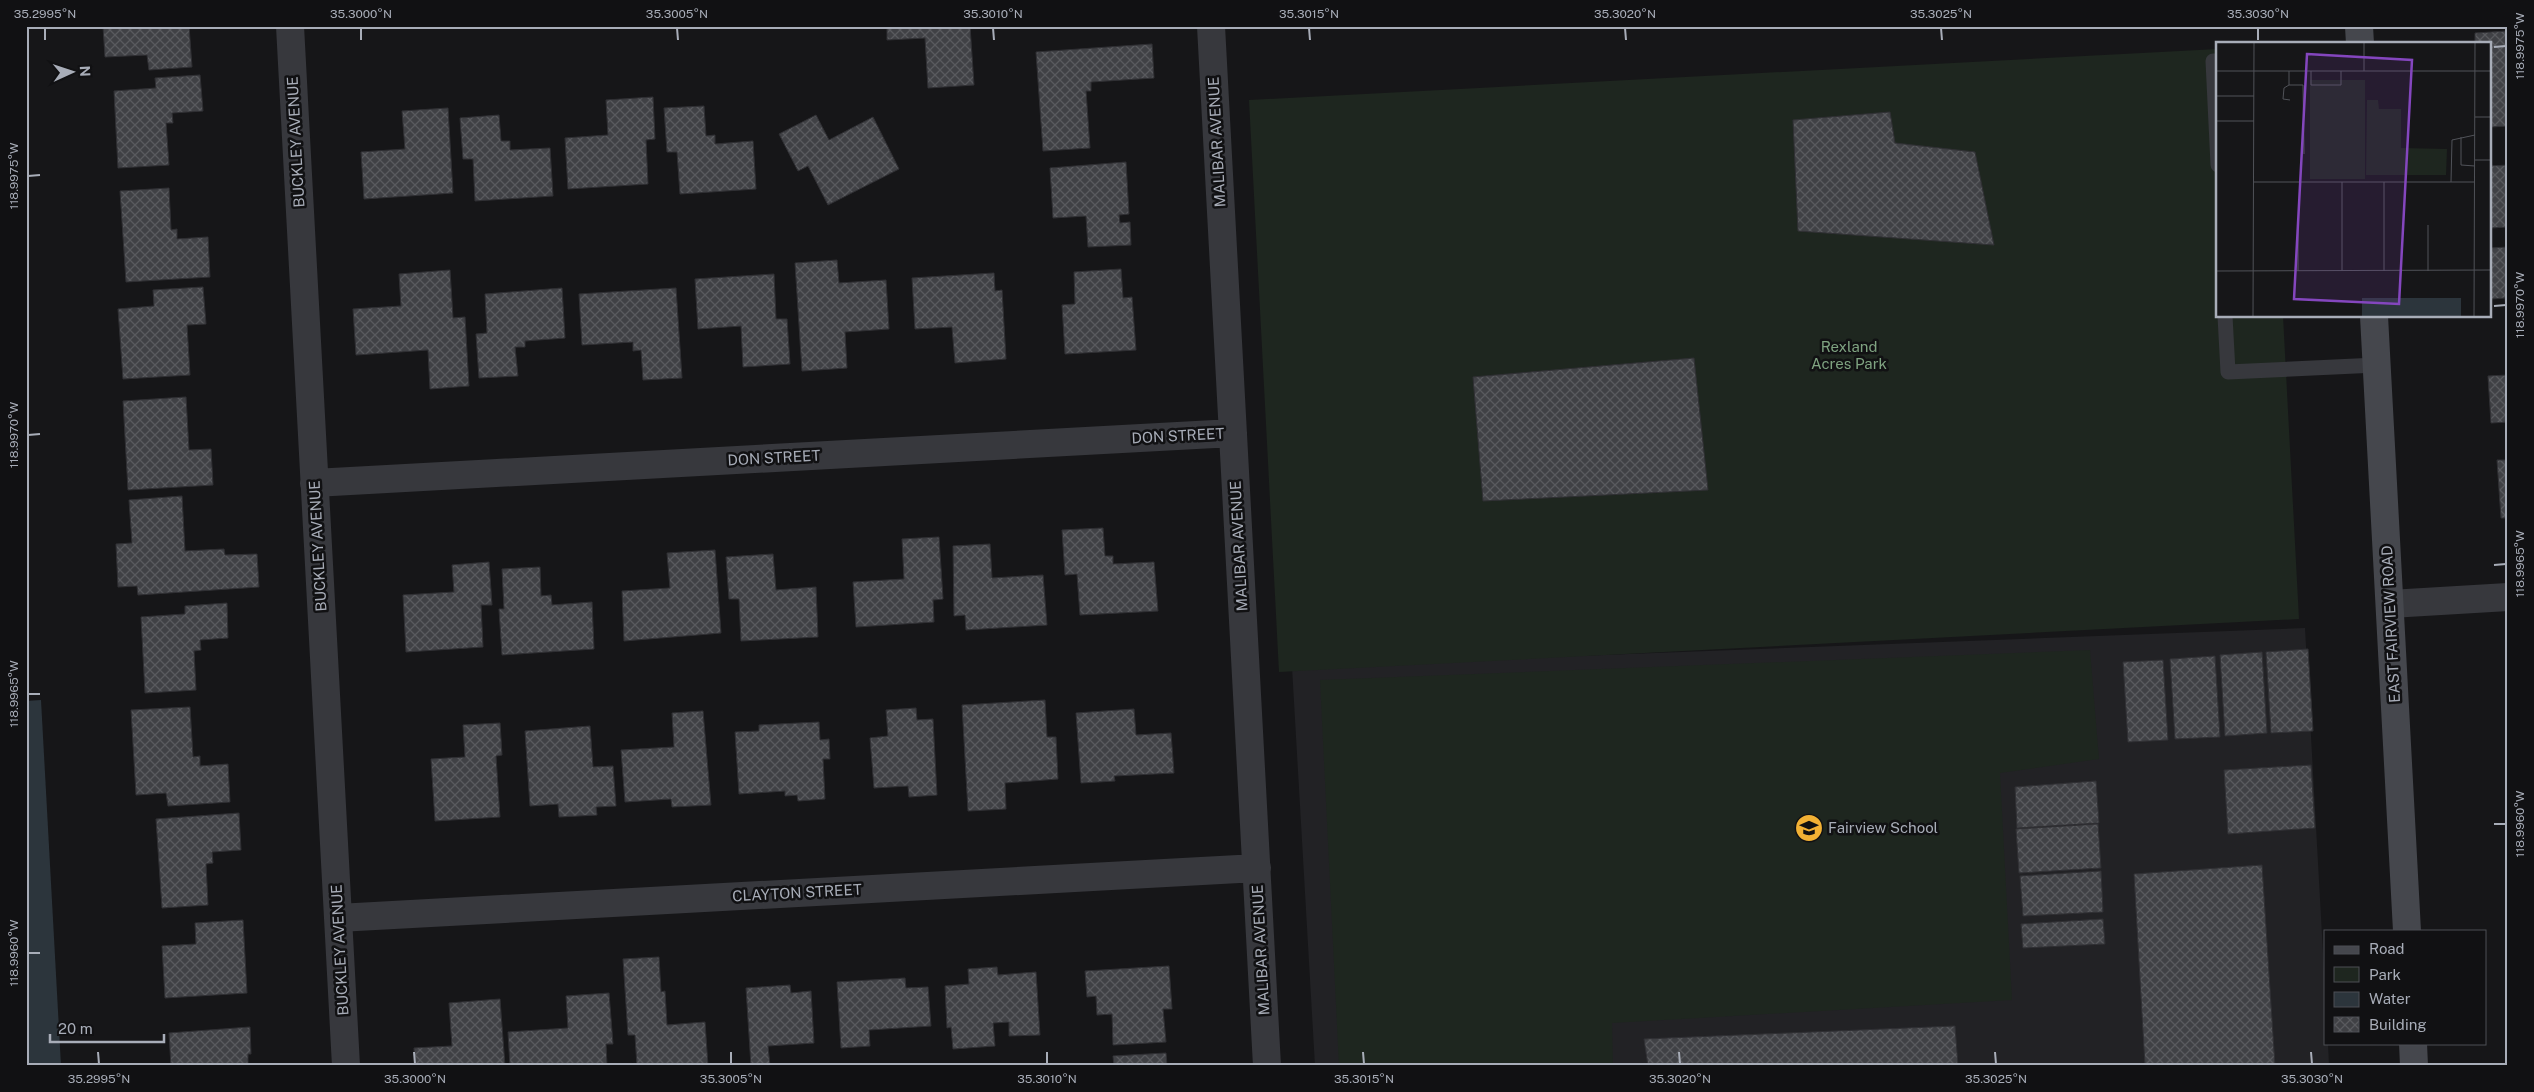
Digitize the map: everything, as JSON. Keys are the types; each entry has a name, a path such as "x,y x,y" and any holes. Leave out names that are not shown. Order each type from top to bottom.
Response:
{"street":[{"name":"BUCKLEY AVENUE","path":"294,26 314,483 346,1066"},
{"name":"MALIBAR AVENUE","path":"1211,26 1267,1066"},
{"path":"2359,26 2360,42"},
{"name":"EAST FAIRVIEW ROAD","path":"2374,318 2407,930"},
{"name":"DON STREET","path":"314,483 1233,433"},
{"path":"2390,604 2508,598"},
{"name":"CLAYTON STREET","path":"338,918 1256,868"},
{"path":"2413,1044 2414,1066"}],"lane":[{"path":"2216,61 2212,62 2216,131"},
{"path":"2225,318 2228,372 2377,365"}],"shaded area":[{"name":"Fairview School","path":"2305,628 2324,971 2324,1044 2328,1044 2329,1066 1315,1066 1292,667"}],"green space":[{"name":"Rexland Acres Park","path":"2216,49 2216,318 2283,318 2299,619 1279,672 1249,100"},
{"name":"Fairview School","path":"2090,650 2099,759 2000,773 2012,1000 1612,1023 1613,1066 1339,1066 1320,680"}],"water":[{"path":"41,700 61,1066 26,1066 26,701"}],"building":[{"path":"103,26 189,26 192,67 149,70 147,55 105,57"},
{"path":"887,26 970,26 974,85 928,88 925,38 887,40"},
{"path":"2508,31 2508,126 2492,127 2492,42 2475,42 2475,33"},
{"path":"1152,44 1154,78 1091,82 1091,91 1086,91 1090,148 1043,151 1036,52"},
{"path":"200,75 203,111 172,113 173,123 166,123 169,165 118,168 114,91 156,88 155,78"},
{"path":"653,97 655,139 646,140 648,184 568,189 565,138 608,135 606,100"},
{"path":"704,106 706,136 715,135 715,144 753,141 756,189 680,194 677,152 667,152 664,108"},
{"path":"448,108 453,193 364,199 361,152 405,149 402,111"},
{"path":"1890,112 1895,143 1975,152 1994,245 1798,231 1793,120"},
{"path":"499,115 501,141 510,141 510,150 550,148 553,196 475,201 473,159 463,159 460,118"},
{"path":"816,115 829,140 873,117 899,169 828,205 808,166 798,171 779,134"},
{"path":"1126,162 1129,214 1119,215 1120,223 1130,222 1131,245 1088,247 1086,216 1053,218 1050,168"},
{"path":"2508,165 2508,227 2492,228 2492,166"},
{"path":"169,188 171,230 177,229 177,239 208,237 210,277 126,282 120,191"},
{"path":"2508,247 2508,323 2505,298 2492,299 2492,248"},
{"path":"837,260 839,283 886,280 889,329 845,332 847,368 802,371 795,263"},
{"path":"1121,269 1123,298 1132,297 1136,350 1065,354 1062,305 1075,304 1074,272"},
{"path":"450,270 453,318 465,317 469,386 430,389 428,350 356,355 353,309 401,306 399,274"},
{"path":"994,273 995,291 1002,290 1006,359 955,363 952,327 915,329 912,278"},
{"path":"774,274 776,319 787,319 790,364 743,367 741,326 698,329 695,279"},
{"path":"203,287 206,324 187,325 190,375 123,379 118,309 154,306 153,290"},
{"path":"562,288 565,338 525,341 525,347 515,347 518,376 479,378 476,334 487,333 485,294"},
{"path":"676,288 682,378 643,380 641,350 633,351 633,342 582,345 579,294"},
{"path":"1694,358 1708,490 1483,501 1473,377"},
{"path":"2508,375 2508,422 2491,423 2488,376"},
{"path":"186,397 189,450 211,449 213,485 128,490 123,401"},
{"path":"2497,460 2508,460 2508,518 2501,518"},
{"path":"182,496 185,551 224,549 225,555 257,554 259,587 138,595 137,586 118,587 116,544 132,543 129,500"},
{"path":"1103,528 1105,556 1113,556 1113,564 1154,562 1158,611 1080,615 1077,574 1065,575 1062,530"},
{"path":"939,537 943,599 933,600 934,622 856,627 853,582 904,579 902,539"},
{"path":"990,544 992,578 1043,575 1047,625 966,630 965,615 954,616 953,546"},
{"path":"715,550 721,633 624,641 622,591 670,588 667,553"},
{"path":"773,554 776,590 816,587 818,637 741,641 739,599 729,599 726,557"},
{"path":"489,562 492,605 481,605 483,647 406,652 403,595 454,592 452,565"},
{"path":"540,567 541,596 551,595 552,605 592,602 594,649 502,655 499,609 504,609 502,569"},
{"path":"227,603 228,638 200,640 201,650 194,651 196,690 145,693 141,617 185,614 185,606"},
{"path":"2308,649 2313,731 2271,733 2266,652"},
{"path":"2262,652 2267,733 2225,736 2220,655"},
{"path":"2215,656 2220,737 2175,739 2170,659"},
{"path":"2163,660 2168,740 2128,742 2123,662"},
{"path":"1045,700 1047,737 1056,737 1058,779 1005,783 1006,809 968,811 962,705"},
{"path":"190,707 193,757 200,756 200,766 228,764 230,802 168,806 166,793 136,795 131,710"},
{"path":"916,708 917,720 933,719 937,795 909,797 908,786 874,788 870,738 888,736 886,710"},
{"path":"1134,709 1136,735 1171,733 1174,773 1114,776 1115,781 1081,783 1076,713"},
{"path":"703,711 711,805 672,807 671,799 625,802 621,750 674,747 672,713"},
{"path":"819,722 820,740 829,739 830,759 823,759 825,799 798,801 797,795 785,796 785,791 739,794 735,732 759,731 759,725"},
{"path":"500,723 502,755 496,756 500,817 435,821 431,759 465,757 463,725"},
{"path":"590,726 593,767 613,766 616,806 596,807 597,815 559,817 558,804 530,806 525,731"},
{"path":"2311,765 2315,828 2228,834 2224,770"},
{"path":"2096,781 2099,823 2017,828 2015,787"},
{"path":"239,813 241,850 212,852 213,863 206,864 208,905 162,908 156,819"},
{"path":"2098,824 2101,868 2019,873 2016,829"},
{"path":"2262,865 2275,1066 2145,1066 2134,874"},
{"path":"2101,871 2103,912 2023,916 2020,876"},
{"path":"2103,919 2105,944 2023,948 2021,924"},
{"path":"243,920 247,993 165,998 162,946 196,944 195,923"},
{"path":"659,957 661,992 665,991 667,1025 705,1022 708,1066 637,1066 635,1035 628,1035 623,959"},
{"path":"1169,966 1172,1009 1163,1009 1166,1042 1113,1045 1112,1014 1097,1015 1096,996 1087,997 1085,971"},
{"path":"997,967 998,975 1036,972 1040,1035 1009,1036 1009,1022 993,1023 995,1046 953,1049 951,1027 947,1028 945,986 969,984 968,969"},
{"path":"905,978 906,988 928,987 931,1026 869,1030 870,1046 841,1048 837,982"},
{"path":"790,985 791,993 811,991 814,1043 768,1046 770,1066 751,1066 746,988"},
{"path":"609,993 613,1044 606,1044 607,1066 510,1066 508,1032 568,1028 566,996"},
{"path":"500,999 505,1066 415,1066 414,1048 452,1046 449,1003"},
{"path":"1955,1026 1958,1066 1648,1066 1644,1039"},
{"path":"250,1027 251,1054 248,1054 248,1066 171,1066 169,1033"},
{"path":"1166,1053 1167,1066 1114,1066 1113,1056"}],"place":[{"name":"Fairview School","path":"1809,828"}]}
